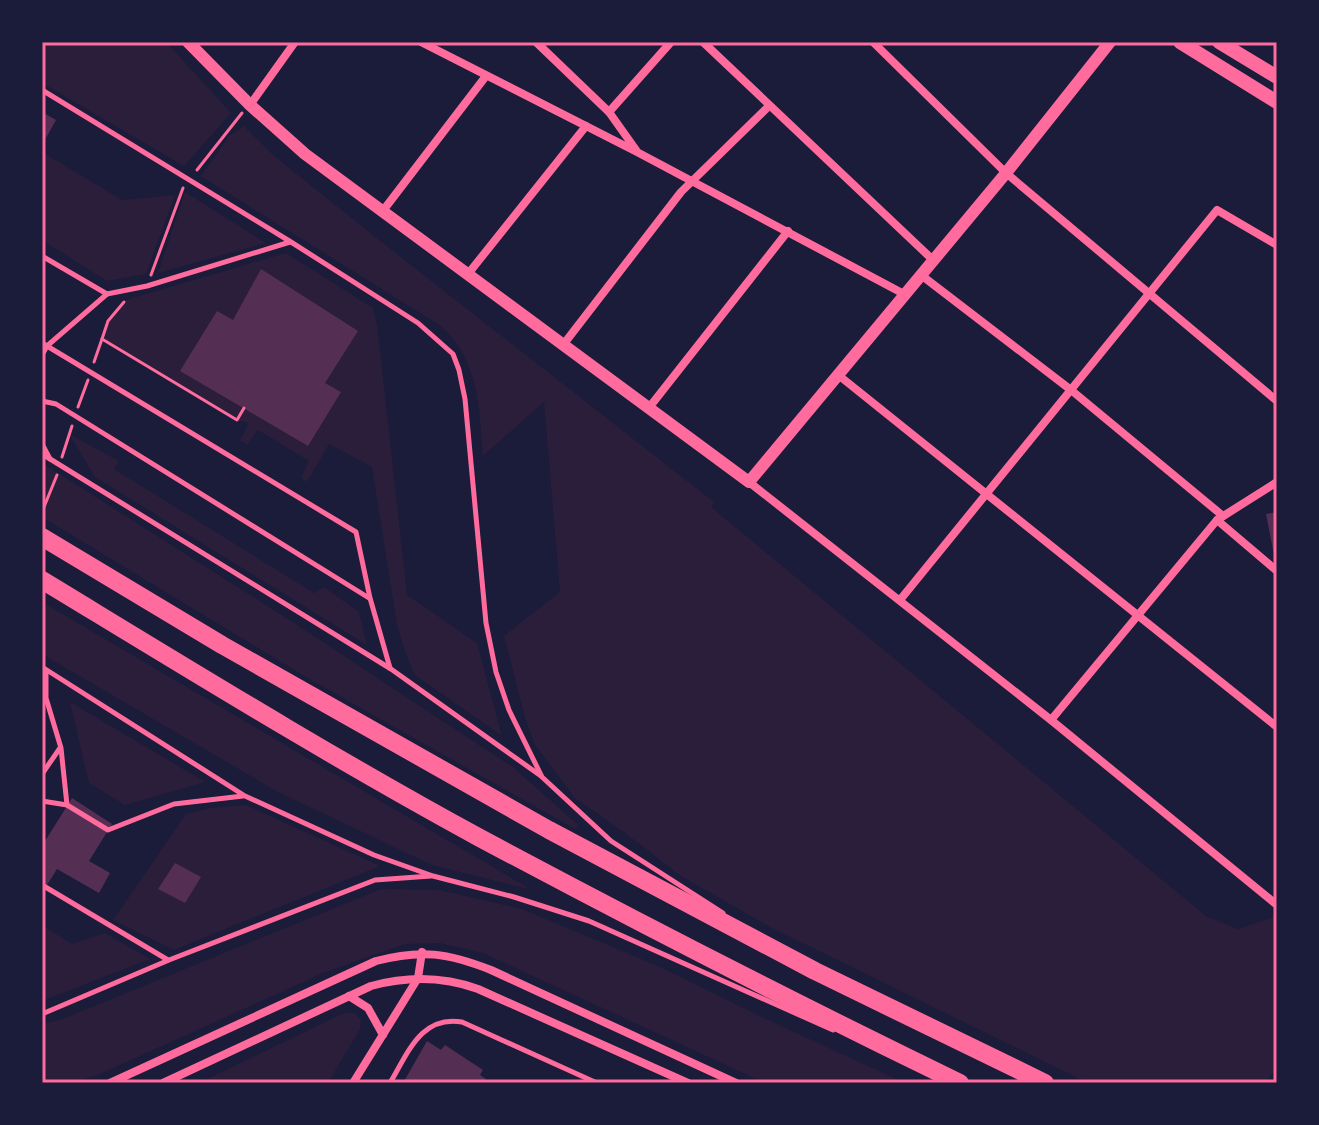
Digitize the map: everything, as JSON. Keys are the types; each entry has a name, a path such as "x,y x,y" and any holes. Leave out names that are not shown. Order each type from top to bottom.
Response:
{"highway":[{"path":"42,537 385,739 549,830 815,971 1045,1083"},
{"path":"42,580 195,673 479,837 791,1001 960,1083"}],"main road":[{"path":"1180,42 1277,102"},
{"path":"1219,42 1277,77"}],"street":[{"path":"188,42 250,105 305,154 749,482 1051,720 1277,905"},
{"path":"250,105 295,42"},
{"path":"421,42 904,294"},
{"path":"536,42 609,112 626,132 637,152"},
{"path":"609,112 671,42"},
{"path":"703,42 933,260"},
{"path":"873,42 1006,173 1277,401"},
{"path":"749,482 1006,173 1110,42"},
{"path":"382,212 486,76"},
{"path":"563,345 692,181 769,106"},
{"path":"468,274 586,126"},
{"path":"900,600 1217,210 1277,245"},
{"path":"648,409 788,231"},
{"path":"921,275 1071,390 1277,571"},
{"path":"837,374 1277,727"},
{"path":"1051,720 1220,518 1277,482"},
{"path":"353,1083 418,978 422,952"},
{"path":"110,1083 376,961 422,952 462,958 491,970 736,1083"},
{"path":"163,1083 371,986 418,978 449,979 473,987 688,1083"},
{"path":"349,996 368,1008 383,1035"}],"lane":[{"path":"42,90 418,323 453,354 465,399 486,623 496,672 509,710 542,777"},
{"path":"42,355 45,344 107,294 147,286 291,242"},
{"path":"42,256 107,294"},
{"path":"45,344 356,532 370,598 391,669"},
{"path":"42,401 56,404 370,598"},
{"path":"42,444 51,460"},
{"path":"42,454 391,669 542,777 611,841 815,971"},
{"path":"44,668 46,698 61,748 67,805"},
{"path":"44,668 245,796 374,855 433,876 589,921 836,1031"},
{"path":"42,774 61,748"},
{"path":"42,801 67,805 108,830 174,804 245,796"},
{"path":"42,1014 169,960 375,880 433,876"},
{"path":"42,885 169,960"},
{"path":"390,1083 422,1032 435,1023 448,1020 462,1022 597,1083"},
{"path":"850,1038 953,1083"}],"shaded area":[{"path":"42,42 166,42 231,113 184,166 42,83"},
{"path":"244,126 274,156 714,502 711,507 1206,916 1238,929 1277,916 1277,1068 1265,1083 1088,1083 770,927 681,876 575,798 535,745 504,636 560,592 544,402 483,456 478,403 470,370 454,340 441,326 201,176 230,135"},
{"path":"42,152 122,200 175,195 146,274 107,281 42,240"},
{"path":"185,192 266,243 158,273"},
{"path":"286,253 373,308 407,595 477,643 502,736 415,675 397,625 372,467 329,444 307,482 301,478 309,461 258,430 247,445 240,440 249,423 237,420 102,339 107,323 126,300"},
{"path":"69,434 119,461 114,469 314,593 324,587 359,612 367,645 95,477"},
{"path":"42,463 288,619 514,768 578,825 575,829 306,677 42,517"},
{"path":"42,602 532,890 432,865 278,792 42,654"},
{"path":"70,702 205,782 125,805 89,783"},
{"path":"246,805 380,866 174,950 113,920 186,814"},
{"path":"381,889 440,890 522,909 658,966 905,1083 765,1083 483,953 440,943 405,944 323,973 98,1075 72,1083 42,1083 42,1024 60,1020"},
{"path":"42,925 72,944 105,933 150,959 42,1001"},
{"path":"344,1013 354,1013 361,1020 360,1029 328,1083 199,1083"}],"building":[{"path":"42,112 56,120 42,145"},
{"path":"261,269 358,331 325,383 341,392 308,446 180,371 217,311 233,320"},
{"path":"1277,512 1277,554 1274,555 1266,514"},
{"path":"72,798 112,824 89,861 110,873 99,893 57,869 42,893 42,846"},
{"path":"175,863 201,877 185,903 158,889"},
{"path":"427,1041 441,1050 445,1045 483,1070 480,1075 486,1079 483,1083 403,1083"}]}
